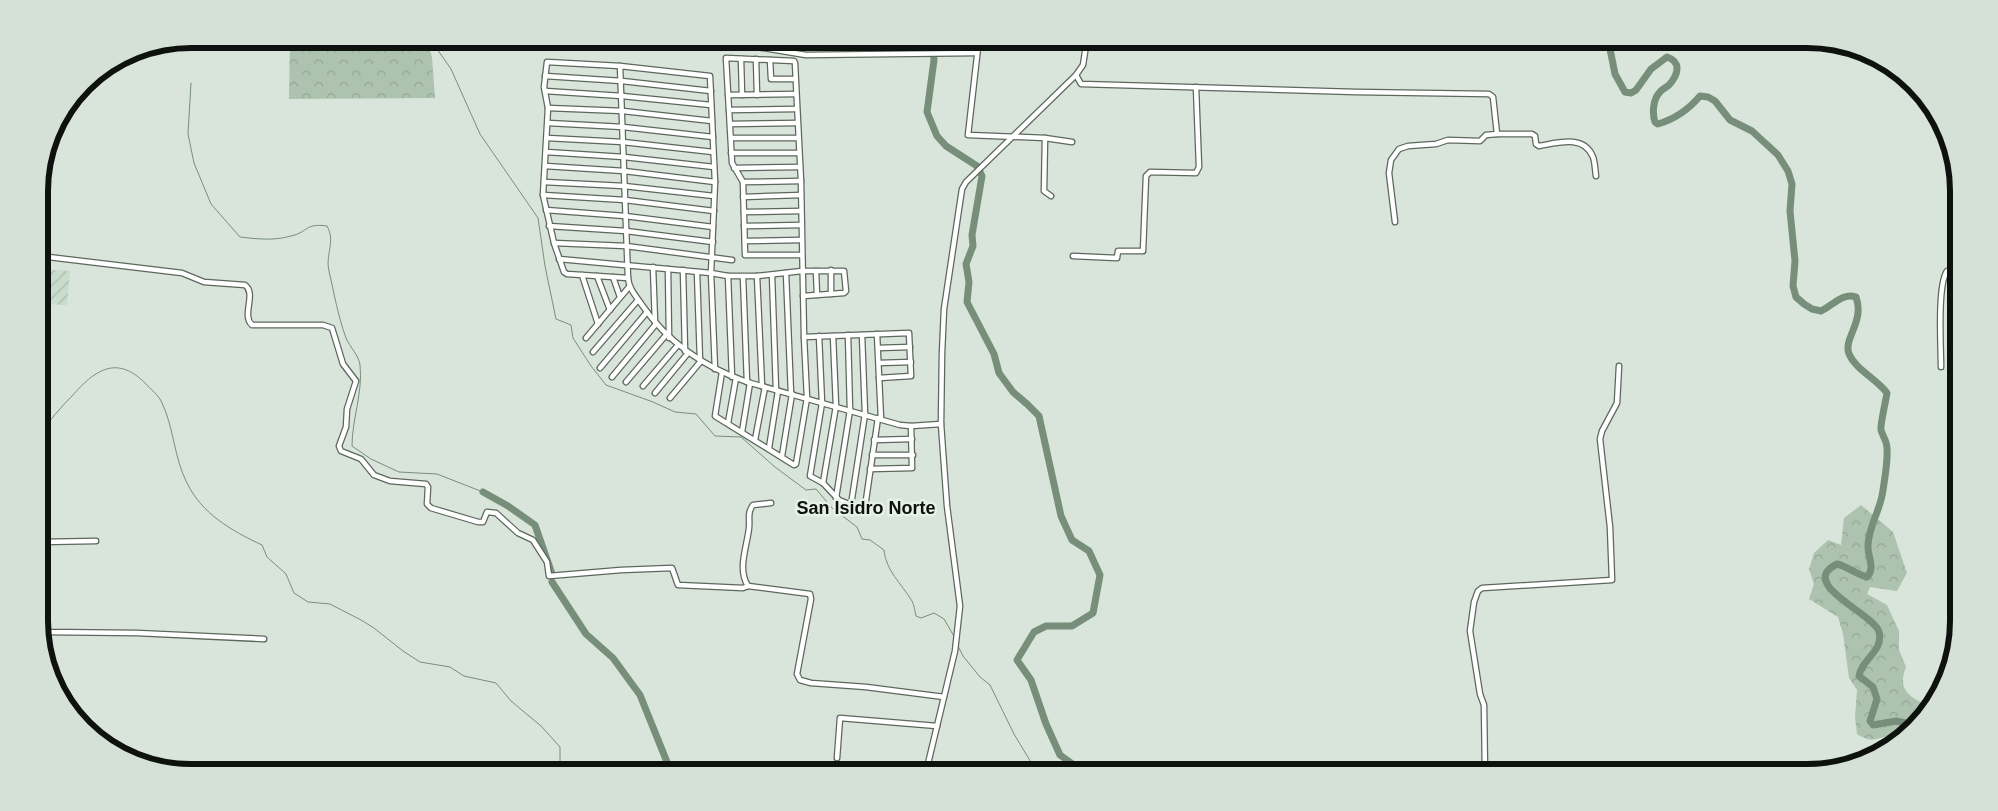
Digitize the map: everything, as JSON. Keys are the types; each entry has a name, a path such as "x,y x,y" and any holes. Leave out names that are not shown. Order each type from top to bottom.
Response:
{"street":[{"path":"757,48 806,55 978,53"},
{"path":"978,48 968,134 1045,138 1072,142"},
{"path":"928,764 959,628 960,606 947,506 941,424 944,309 962,189 966,182 1076,75 1083,65 1086,48"},
{"path":"722,372 714,415 794,465 796,464 807,398 801,181 794,61 726,58 732,163 743,182 745,256 802,254"},
{"path":"741,58 742,95"},
{"path":"756,59 757,95"},
{"path":"770,60 771,79 795,79"},
{"path":"628,278 566,273 559,259 549,226 543,195 548,123 545,76 548,61 620,66 709,76 715,182 711,273 715,369"},
{"path":"620,66 629,287 655,324 668,337 700,361 749,383 900,425 941,424"},
{"path":"1076,75 1081,84 1489,94 1493,97 1497,134"},
{"path":"545,76 622,81 711,91"},
{"path":"1073,256 1118,258 1118,250 1144,251 1146,176 1150,172 1196,173 1199,167 1196,87"},
{"path":"545,91 711,105"},
{"path":"728,95 796,94"},
{"path":"548,108 622,112 712,121"},
{"path":"729,110 796,109"},
{"path":"548,123 623,127 712,137"},
{"path":"730,124 797,123"},
{"path":"1396,222 1389,173 1392,160 1399,149 1408,146 1436,144 1448,140 1480,141 1486,135 1532,134 1535,136 1536,144 1539,146 1574,141 1581,144 1592,156 1596,176"},
{"path":"547,138 623,142 713,152"},
{"path":"730,138 798,138"},
{"path":"1045,138 1044,192 1051,196"},
{"path":"546,152 624,157 714,167"},
{"path":"732,153 799,152"},
{"path":"545,166 624,171 715,182"},
{"path":"734,168 800,167"},
{"path":"743,182 801,181"},
{"path":"544,182 624,186 714,196"},
{"path":"543,195 625,200 714,211"},
{"path":"743,197 801,195"},
{"path":"546,210 625,216 713,227"},
{"path":"744,212 801,211"},
{"path":"744,226 801,225"},
{"path":"549,226 626,231 713,242"},
{"path":"745,241 802,240"},
{"path":"554,243 626,246 732,260"},
{"path":"48,257 182,273 204,282 245,285 250,291 248,319 252,325 323,325 332,328 343,364 356,381 347,409 346,427 339,446 341,451 361,459 374,475 390,481 426,484 428,487 427,504 431,508 478,522 483,522 487,512 496,513 518,533 533,540 547,562 549,576 672,568 678,585 743,588 748,586 810,594 811,599 797,674 800,680 811,683 866,686 944,697"},
{"path":"559,259 668,268 743,277 802,271 844,271 846,291 844,293 803,296"},
{"path":"612,377 655,324 653,267"},
{"path":"626,382 668,337 668,268"},
{"path":"655,393 687,352 683,270"},
{"path":"831,270 831,294"},
{"path":"816,271 817,295"},
{"path":"1940,367 1940,323 1944,282 1948,271 1950,271"},
{"path":"670,398 700,361 697,272"},
{"path":"782,456 791,394 786,273"},
{"path":"582,275 598,324"},
{"path":"769,448 777,390 772,275"},
{"path":"597,276 610,310"},
{"path":"728,276 734,377 728,423"},
{"path":"755,440 764,387 757,276"},
{"path":"613,277 620,297"},
{"path":"742,432 749,383 743,277"},
{"path":"586,338 629,287"},
{"path":"593,352 638,300"},
{"path":"600,368 647,312"},
{"path":"804,337 909,333 911,376 879,378"},
{"path":"819,336 822,403 810,475 823,483 836,498 861,508 865,507 874,440 880,418 877,334"},
{"path":"836,498 850,410 848,335"},
{"path":"851,505 865,414 862,335"},
{"path":"823,483 836,406 833,336"},
{"path":"643,386 678,345"},
{"path":"878,348 910,347"},
{"path":"879,363 910,362"},
{"path":"1486,763 1484,705 1480,694 1470,642 1474,602 1478,591 1482,588 1612,580 1610,527 1600,439 1602,431 1618,403 1619,366"},
{"path":"870,469 909,469 913,466 911,426"},
{"path":"874,440 912,440"},
{"path":"872,455 913,455"},
{"path":"748,586 744,579 743,560 750,526 749,511 753,505 771,502"},
{"path":"47,542 96,541"},
{"path":"48,632 137,633 264,639"},
{"path":"837,758 840,718 936,726"}],"shaded area":[{"path":"48,270 70,271 67,305 48,304"}],"green space":[{"path":"290,48 430,48 432,57 435,98 289,99"},
{"path":"1861,505 1893,532 1907,573 1897,591 1870,587 1867,594 1887,605 1899,631 1899,650 1906,667 1903,685 1908,694 1923,704 1915,715 1894,734 1875,739 1867,739 1857,734 1855,717 1857,690 1849,678 1843,634 1838,617 1809,599 1814,584 1809,569 1814,553 1828,540 1841,545 1844,518"}],"waterway":[{"path":"436,48 451,69 480,134 538,218 545,266 556,319 571,325 573,338 606,385 675,412 696,414 715,436 741,437 775,467 806,490 816,489 832,508 857,527 862,539 870,540 884,550 891,571 912,601 916,616 921,618 934,613 944,619 955,638"},
{"path":"933,48 934,60 927,112 937,136 946,146 977,166 982,176 972,235 973,246 966,264 969,282 967,302 994,354 999,373 1013,392 1039,416 1061,516 1072,540 1089,551 1100,575 1093,613 1072,626 1046,626 1034,632 1017,660 1031,680 1046,724 1060,755 1072,763"},
{"path":"1610,48 1615,74 1625,92 1631,93 1636,90 1651,69 1667,57 1672,59 1677,65 1675,77 1662,90 1655,102 1653,110 1655,122 1658,124 1676,116 1700,96 1708,97 1715,101 1730,120 1752,131 1778,155 1788,171 1792,184 1790,211 1795,261 1793,286 1796,297 1812,309 1821,311 1842,298 1847,296 1856,297 1858,314 1849,342 1849,354 1856,365 1887,393 1881,427 1887,446 1887,464 1882,497 1869,538 1870,573 1867,577 1863,576 1837,564 1827,572 1826,581 1831,590 1865,617 1879,632 1880,639 1878,645 1859,676 1873,687 1877,699 1870,721 1873,725 1896,721 1907,723"},
{"path":"191,83 188,134 194,163 211,204 240,237 278,239 320,225 327,226 330,232 331,243 328,265 336,304 346,338 360,365 360,386 352,446 371,459 399,472 437,474 483,492"},
{"path":"47,424 80,387 97,373 115,368 124,369 134,374 161,400 183,473 193,494 209,513 240,534 262,545 267,557 286,574 294,593 308,602 330,604 361,620 420,662 450,667 464,676 496,683 511,701 541,726 560,747 559,764"},
{"path":"483,492 508,506 535,525 552,574"},
{"path":"552,582 586,634 613,658 640,695 668,764"},
{"path":"957,644 963,656 980,677 990,685 1014,734 1032,763"}],"district":[{"name":"San Isidro Norte","path":"866,508"}]}
